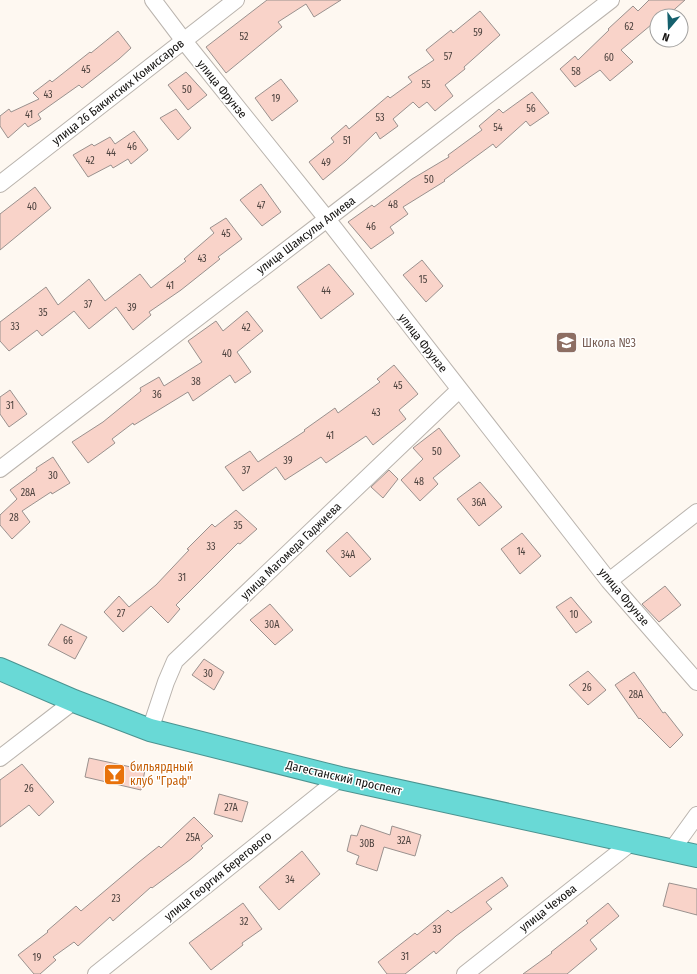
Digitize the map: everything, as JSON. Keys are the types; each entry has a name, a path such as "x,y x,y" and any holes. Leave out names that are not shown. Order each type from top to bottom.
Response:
{"highway":[{"name":"Дагестанский проспект","path":"0,669 150,730 340,778 697,856"}],"street":[{"name":"улица Фрунзе","path":"153,0 184,41 327,219 609,581 697,682"},
{"name":"улица 26 Бакинских Комиссаров","path":"0,184 236,0"},
{"name":"улица Шамсулы Алиева","path":"0,469 611,0"},
{"name":"улица Магомеда Гаджиева","path":"150,730 166,682 175,661 459,390"},
{"path":"609,581 697,512"},
{"path":"0,758 74,700"},
{"name":"улица Георгия Берегового","path":"96,974 340,778"},
{"path":"671,850 697,816"},
{"name":"улица Чехова","path":"465,974 632,842"}],"building":[{"path":"267,0 341,0 314,17 306,4 278,22 282,27 226,73 206,47"},
{"path":"649,0 685,0 676,8 649,8 649,27 621,50 633,62 610,81 600,70 575,87 560,69 575,56 578,60 633,6 638,11"},
{"path":"480,11 500,35 464,67 465,69 445,85 453,96 435,111 427,102 419,108 413,102 393,119 398,126 380,139 376,132 346,161 323,180 309,162 334,142 331,138 346,125 349,129 388,96 390,98 412,82 408,77 434,60 426,50 451,30 453,33"},
{"path":"118,31 131,48 82,88 79,85 38,114 41,119 28,127 25,123 8,138 0,126 0,116 9,109 11,112 39,99 33,93 50,80 52,82"},
{"path":"186,72 207,95 188,110 168,85"},
{"path":"281,79 298,101 272,121 255,98"},
{"path":"532,92 549,113 530,126 526,121 496,148 493,144 444,180 445,181 403,207 408,214 390,227 394,233 371,249 348,222 372,205 374,207 412,179 449,157 448,155 482,130 479,126 499,109 503,113"},
{"path":"176,109 191,128 178,140 160,118"},
{"path":"134,131 148,150 131,164 128,159 113,168 111,165 88,177 73,155 92,144 94,146 110,137 115,144"},
{"path":"261,184 281,212 262,226 240,200"},
{"path":"35,187 51,208 0,250 0,214"},
{"path":"226,218 242,239 218,257 220,259 181,290 149,312 151,315 133,330 116,307 89,329 74,311 42,336 37,330 9,351 0,341 0,322 46,287 58,305 89,279 105,301 140,274 151,288 186,261 184,259 214,233 210,228"},
{"path":"422,260 443,286 426,302 403,275"},
{"path":"329,264 354,294 321,319 297,287"},
{"path":"247,311 263,331 237,352 251,372 235,383 230,375 193,401 188,392 134,425 133,423 112,439 115,443 88,463 72,442 103,422 141,391 140,388 159,377 164,386 202,362 188,341 216,321 223,331"},
{"path":"394,365 418,394 399,410 406,419 373,445 366,436 326,463 321,457 285,480 276,467 243,491 225,467 250,451 258,462 305,431 304,430 335,408 338,413 380,382 377,379"},
{"path":"10,390 27,414 9,427 0,414 0,397"},
{"path":"439,428 460,456 433,478 438,484 420,501 401,480 423,459 413,448"},
{"path":"53,457 70,483 52,494 51,492 22,511 30,522 12,539 0,525 0,515 17,499 10,490 37,470 36,468"},
{"path":"389,470 398,479 383,498 371,487"},
{"path":"480,482 502,507 479,526 457,499"},
{"path":"236,510 257,529 240,544 238,543 176,605 180,609 168,623 151,606 123,632 104,612 119,596 129,607 156,585 189,550 187,549 212,524 215,527"},
{"path":"347,532 371,559 350,577 326,551"},
{"path":"522,533 541,556 520,574 501,549"},
{"path":"665,586 681,605 659,622 642,604"},
{"path":"571,597 592,622 576,633 556,607"},
{"path":"270,604 293,630 275,645 250,620"},
{"path":"61,624 87,637 75,659 48,645"},
{"path":"204,659 224,672 214,690 192,675"},
{"path":"588,671 606,690 588,705 569,685"},
{"path":"634,672 663,713 665,712 683,735 670,748 640,718 639,719 615,685"},
{"name":"бильярдный клуб \"Граф\"","path":"89,758 145,770 141,790 85,777"},
{"path":"22,764 54,802 39,816 29,805 0,827 0,780"},
{"path":"219,794 248,802 242,822 214,814"},
{"path":"194,817 213,836 201,846 203,848 191,859 152,888 151,887 113,921 110,917 78,946 74,942 53,957 56,960 40,974 34,974 18,955 48,932 47,931 76,906 81,911 159,846 161,848"},
{"path":"361,825 390,835 392,826 421,835 415,856 384,847 377,871 356,864 359,856 347,851 351,835 357,836"},
{"path":"302,851 320,874 279,910 259,887"},
{"path":"502,877 508,886 486,902 492,909 456,936 436,954 434,951 405,974 387,974 378,962 415,933 417,935 448,910 451,913"},
{"path":"669,883 697,889 697,915 663,906"},
{"path":"243,903 262,929 242,943 243,945 211,970 189,943"},
{"path":"608,903 619,916 590,940 597,949 567,974 523,974 552,953 551,952 588,923 586,921"}],"place":[{"name":"Школа №3","path":"567,343"},
{"name":"бильярдный клуб \"Граф\"","path":"115,774"}]}
